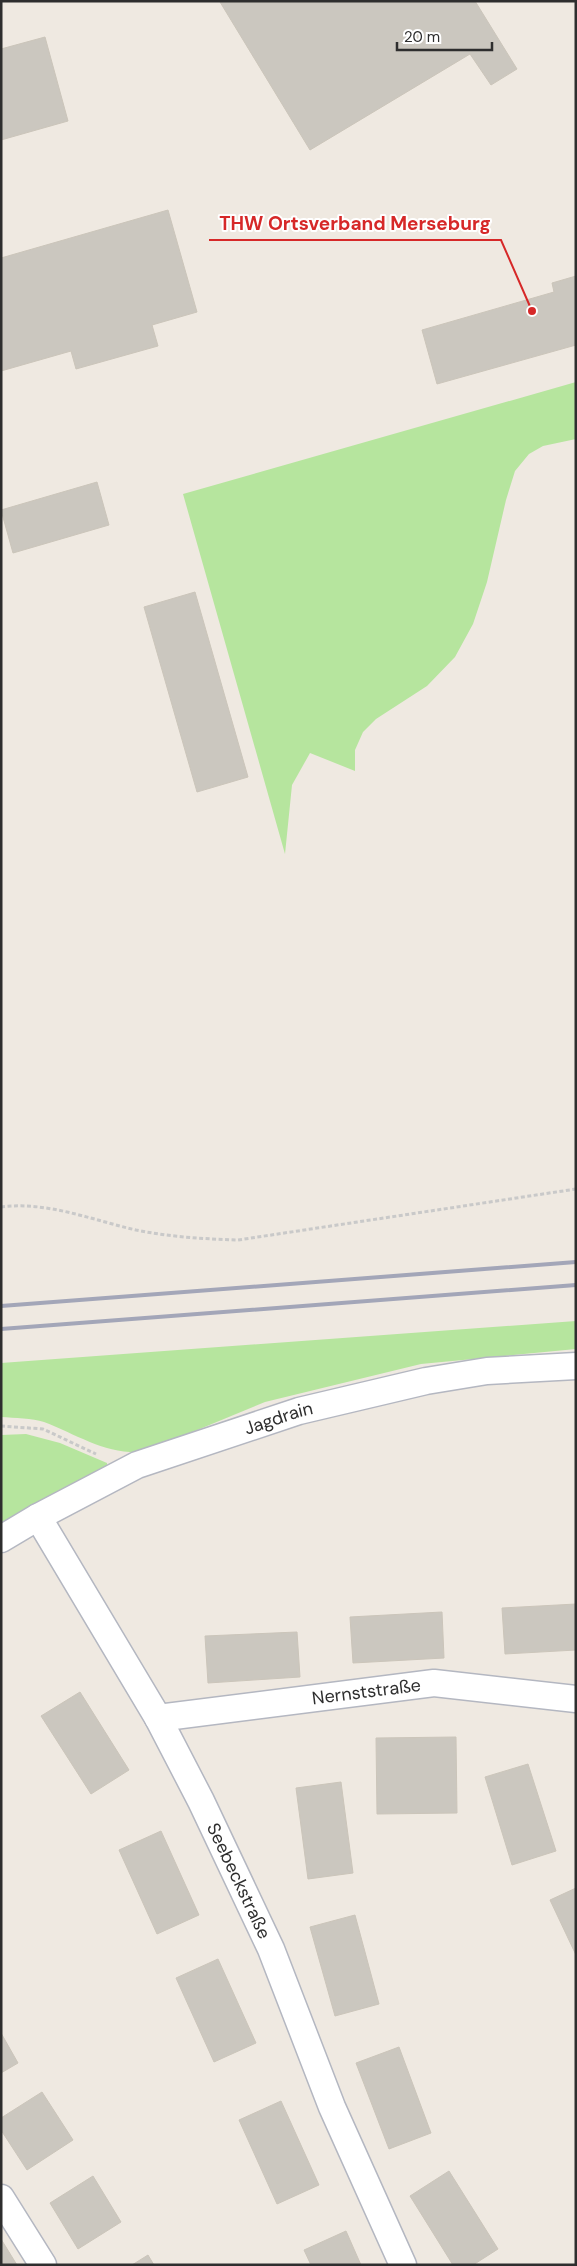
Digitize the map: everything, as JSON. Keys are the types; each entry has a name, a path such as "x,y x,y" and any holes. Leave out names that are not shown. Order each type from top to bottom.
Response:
{"street":[{"name":"Jagdrain","path":"1,1539 38,1517 138,1465 299,1411 426,1381 488,1372 576,1366"},
{"name":"Seebeckstraße","path":"38,1517 158,1718 201,1801 271,1949 332,2107 403,2265"},
{"name":"Nernststraße","path":"158,1718 434,1683 576,1699"},
{"path":"1,2198 43,2265"}],"path":[{"path":"1,1208 35,1206 56,1209 137,1230 190,1238 238,1240 576,1189"},
{"path":"1,1426 43,1429 105,1458 138,1465"}],"green space":[{"path":"576,382 576,439 543,446 529,454 515,471 506,500 487,582 473,624 455,657 427,686 376,719 363,732 355,750 355,771 310,753 292,785 285,854 183,494"},
{"path":"576,1321 576,1349 421,1364 265,1402 144,1452 130,1452 105,1447 44,1422 23,1418 1,1417 1,1363"},
{"path":"26,1434 60,1443 107,1463 107,1471 1,1526 1,1435"}],"building":[{"path":"475,1 517,69 491,85 470,54 310,150 220,2"},
{"path":"45,37 68,121 1,140 1,49"},
{"path":"168,210 197,312 152,325 158,346 76,369 71,351 1,371 1,258"},
{"path":"576,276 576,345 437,384 422,330 554,292 552,283"},
{"path":"97,482 109,525 13,553 1,510"},
{"path":"195,592 248,777 197,792 144,607"},
{"path":"576,1604 576,1650 505,1654 502,1608"},
{"path":"442,1612 444,1658 353,1663 350,1617"},
{"path":"297,1632 300,1677 208,1683 205,1636"},
{"path":"80,1692 129,1770 91,1794 41,1716"},
{"path":"456,1737 457,1813 377,1814 376,1738"},
{"path":"528,1764 556,1851 512,1865 485,1777"},
{"path":"341,1782 353,1873 308,1879 296,1788"},
{"path":"161,1831 199,1915 157,1934 119,1850"},
{"path":"576,1888 576,1955 550,1900"},
{"path":"355,1915 379,2004 335,2016 310,1927"},
{"path":"218,1959 256,2043 214,2062 176,1978"},
{"path":"1,2033 18,2063 1,2073"},
{"path":"399,2047 431,2133 389,2149 356,2063"},
{"path":"42,2092 73,2140 27,2170 1,2130 1,2118"},
{"path":"281,2101 319,2185 277,2204 239,2120"},
{"path":"449,2171 498,2249 473,2265 453,2265 410,2196"},
{"path":"93,2176 121,2222 78,2249 50,2203"},
{"path":"346,2231 361,2265 311,2265 304,2250"},
{"path":"1,2239 17,2265 1,2265"},
{"path":"148,2255 154,2265 132,2265"}],"railway":[{"path":"1,1306 576,1262"},
{"path":"1,1329 576,1285"}],"place":[{"name":"THW Ortsverband Merseburg","path":"532,311"}]}
